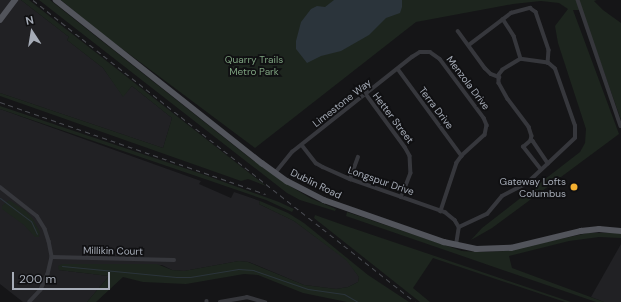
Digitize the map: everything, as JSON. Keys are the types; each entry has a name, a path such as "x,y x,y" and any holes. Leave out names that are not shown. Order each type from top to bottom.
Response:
{"main road":[{"path":"0,20 15,0"},
{"name":"Dublin Road","path":"56,0 275,173 296,186 324,200 456,245 476,249 505,248 582,231 599,229 621,231"}],"street":[{"path":"578,0 621,126"},
{"path":"469,45 511,13 527,8 533,9 549,50 548,63"},
{"path":"503,19 514,36 521,59"},
{"path":"458,31 485,68 491,74 499,77"},
{"name":"Limestone Way","path":"275,173 287,157 412,57 423,52"},
{"name":"Menzola Drive","path":"423,52 432,54 440,59 482,115 487,125 485,135 462,156"},
{"path":"456,245 459,227 486,214 502,196 526,184 574,140 576,133 557,74 548,63 521,59 508,66 499,77 500,87 529,127 531,140 548,163"},
{"name":"Terra Drive","path":"398,69 462,156"},
{"name":"Hetter Street","path":"366,94 410,156 411,173 402,197"},
{"path":"531,140 523,147 541,170"},
{"name":"Longspur Drive","path":"302,145 319,165 350,179 441,211 455,220 459,227"},
{"path":"441,211 454,170 462,156"},
{"path":"350,179 358,157"},
{"path":"0,187 37,216 48,234 52,257 50,269 44,285 30,302"},
{"name":"Millikin Court","path":"52,257 174,260"},
{"path":"220,302 247,297 264,302"}],"shaded area":[{"path":"0,0 21,0 69,37 67,40 103,68 123,96 132,86 172,118 163,148 0,93"},
{"path":"334,0 402,0 402,7 400,13 386,18 369,35 341,51 321,56 307,63 296,49 296,41 301,22 311,9 317,6 325,7"},
{"path":"0,109 201,181 199,184 231,198 234,192 260,201 259,204 294,221 347,260 359,277 358,282 348,287 336,289 304,285 249,262 239,261 184,271 172,270 162,265 59,270 109,276 87,302 23,302 0,284"},
{"path":"621,244 621,302 604,302 591,297"}],"green space":[{"path":"21,0 29,0 266,186 248,179 241,181 0,96 0,93 163,148 172,118 132,86 123,97 103,68 67,40 69,37"},
{"path":"39,0 50,0 251,159 290,186 310,198 336,209 335,211 300,200 287,193"},
{"name":"Quarry Trails Metro Park","path":"61,0 597,0 594,1 603,10 621,23 621,120 582,10 573,10 619,134 492,228 471,240 482,228 580,152 585,143 586,129 558,43 555,26 568,9 559,3 541,1 513,4 416,22 255,148 101,33"},
{"path":"0,106 202,174 279,202 294,209 292,212 266,200 0,109"},
{"path":"9,200 26,211 33,219 40,232 39,237 35,237 24,225 2,209 2,206"},
{"path":"260,201 288,213 304,223 368,275 409,302 347,302 303,293 258,275 244,274 186,284 143,282 123,277 96,302 87,302 109,276 59,270 58,266 62,264 157,264 172,270 184,271 239,261 248,262 304,285 336,289 348,287 358,282 359,277 346,260 294,221 259,204"},
{"path":"347,212 462,251 504,251 588,233 617,233 621,234 621,238 599,237 569,241 509,256 512,268 604,302 596,302 346,216"},
{"path":"315,215 571,302 565,302 433,258 413,288 430,302 420,302 314,218"}],"waterway":[{"path":"0,198 31,221 37,234"},
{"path":"62,266 176,277 190,277 238,269 253,270 308,289 344,294 358,302"}],"railway":[{"path":"33,0 415,302"},
{"path":"0,102 265,194"}],"place":[{"name":"Gateway Lofts Columbus","path":"574,187"}]}
